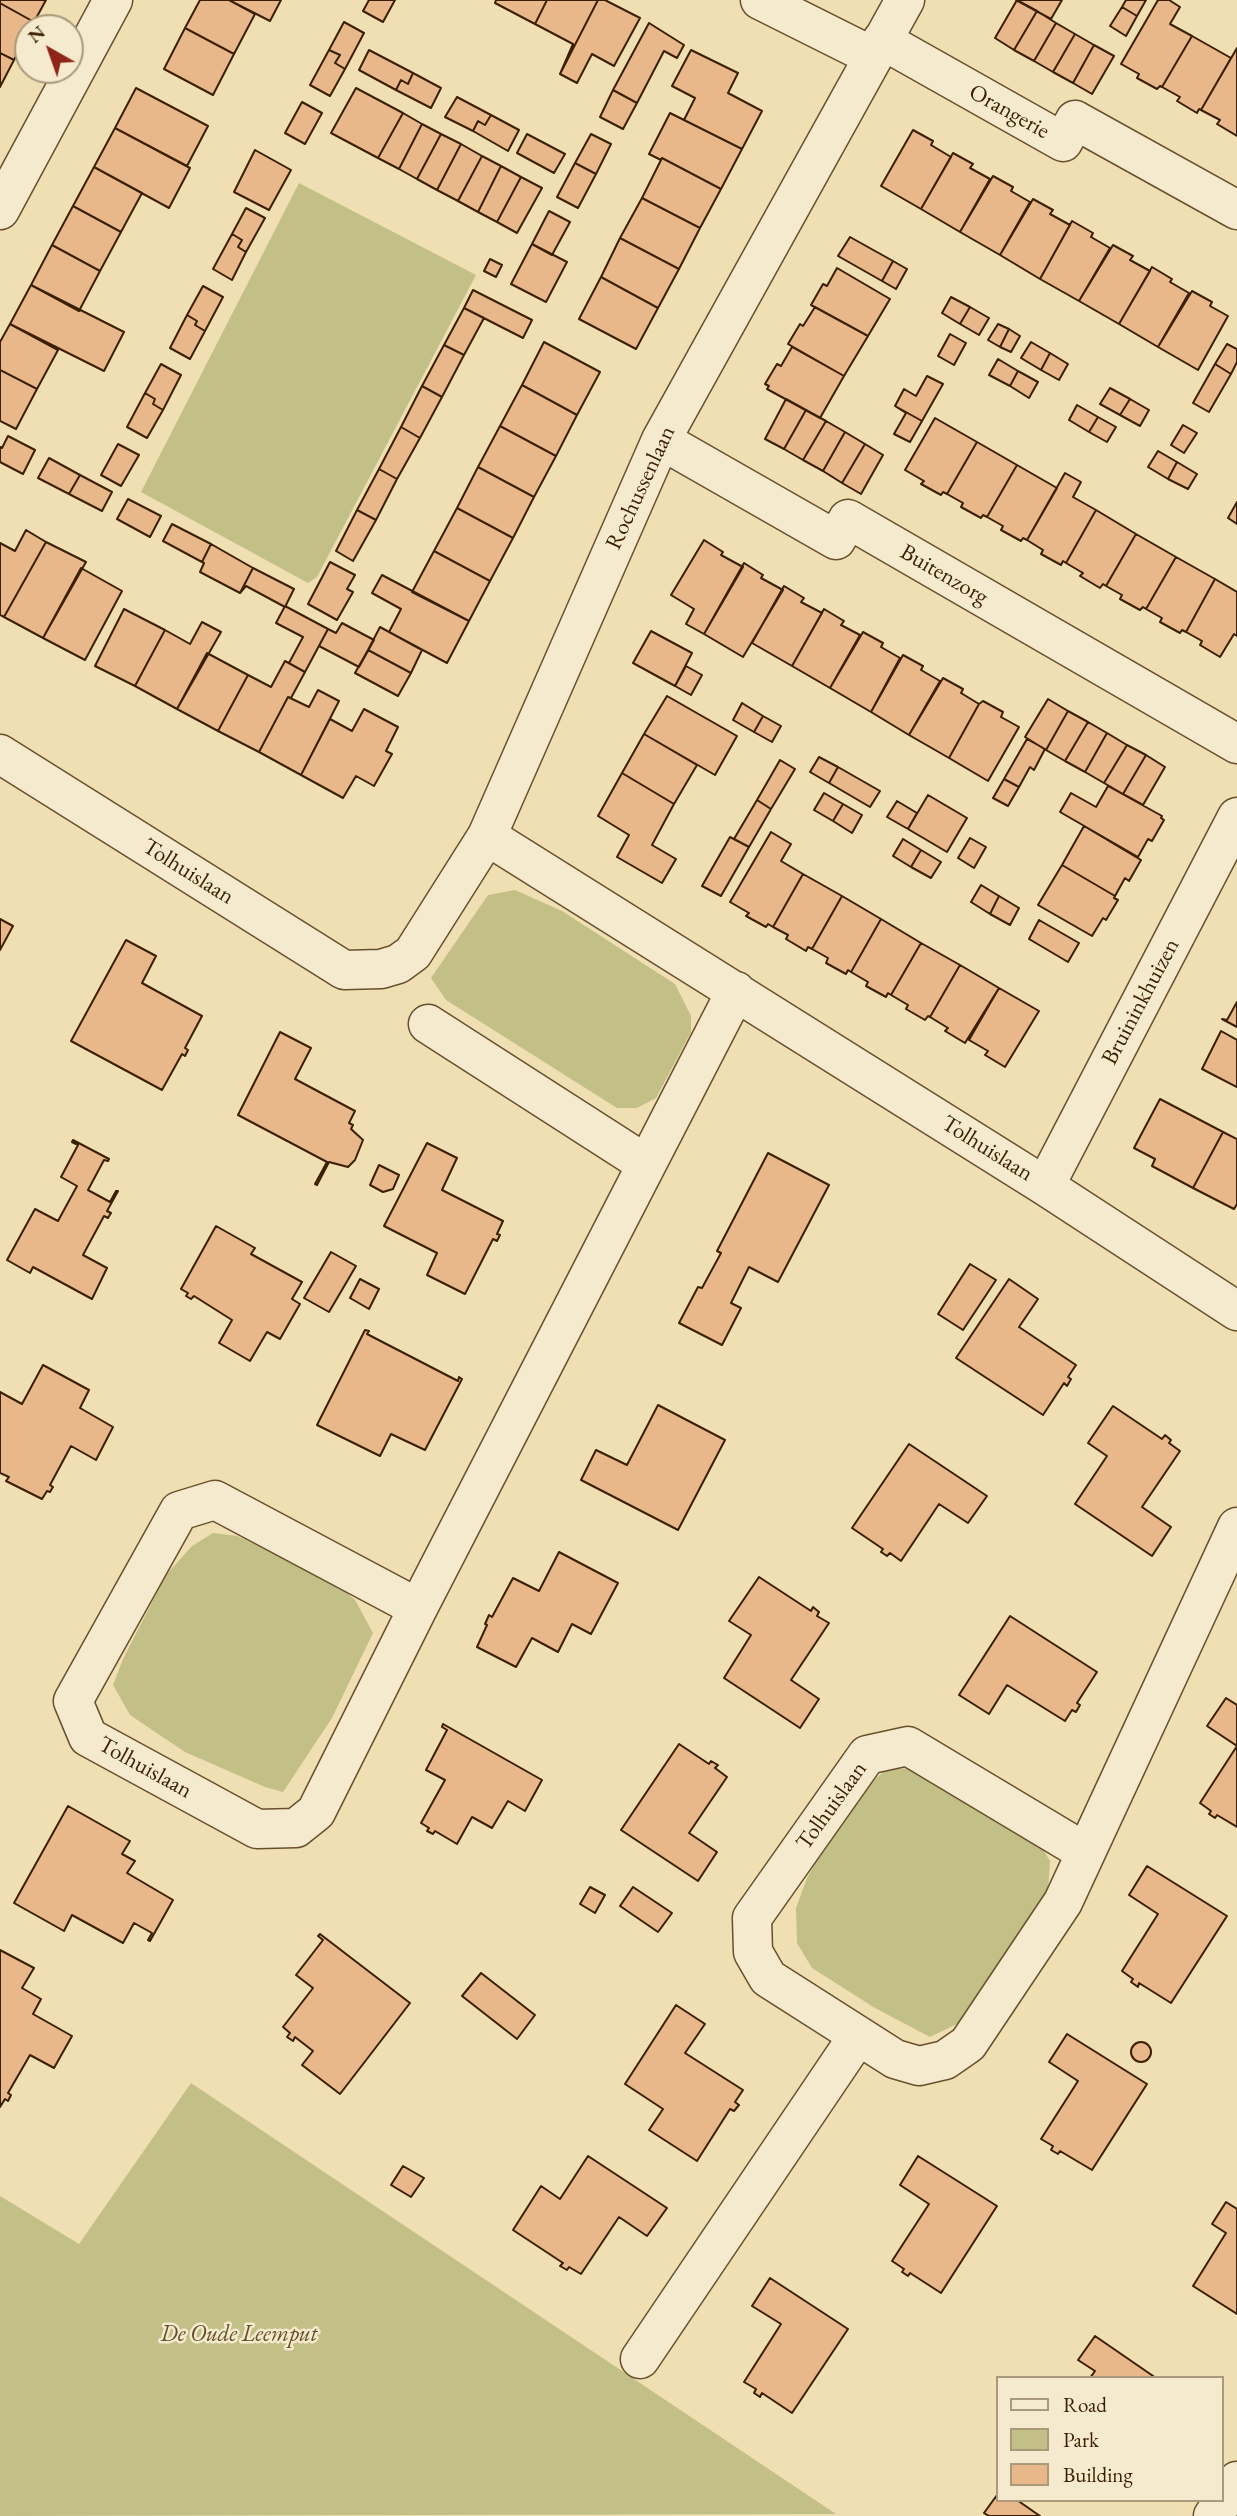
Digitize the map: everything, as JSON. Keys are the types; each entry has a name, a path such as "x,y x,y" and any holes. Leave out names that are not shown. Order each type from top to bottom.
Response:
{"street":[{"path":"0,210 113,0"},
{"name":"Orangerie","path":"760,0 877,48 1063,142 1075,120 1237,210"},
{"name":"Rochussenlaan","path":"381,970 398,964 413,953 486,836 661,440 905,0"},
{"name":"Buitenzorg","path":"661,440 836,540 848,519 1237,744"},
{"name":"Tolhuislaan","path":"0,754 344,970 381,970"},
{"name":"Bruininkhuizen","path":"1045,1186 1237,817"},
{"name":"Tolhuislaan","path":"486,836 1045,1186 1237,1311"},
{"name":"Tolhuislaan","path":"418,1608 215,1500 179,1511 73,1701 88,1737 257,1829 296,1828 316,1812 418,1608 736,991"},
{"path":"428,1024 646,1164"},
{"name":"Tolhuislaan","path":"1085,1852 908,1746 867,1755 752,1918 753,1952 768,1978 895,2059 919,2066 945,2060 968,2044 1063,1902 1237,1527"},
{"path":"640,2359 858,2036"},
{"path":"1223,2501 1237,2481"}],"green space":[{"path":"299,183 476,275 317,577 308,583 141,492"},
{"path":"515,890 562,911 675,984 691,1016 691,1032 656,1098 637,1108 617,1108 446,1000 431,978 488,895"},
{"path":"213,1533 237,1536 331,1579 355,1600 373,1633 332,1718 283,1792 265,1787 185,1752 130,1715 113,1685 123,1659 166,1575 192,1546"},
{"path":"912,1768 1037,1839 1050,1861 1048,1890 1029,1933 963,2021 930,2037 875,2008 812,1968 797,1943 796,1908 807,1878 834,1829 858,1793 886,1770"},
{"name":"De Oude Leemput","path":"191,2083 836,2514 0,2516 0,2196 79,2244"}],"building":[{"path":"0,0 46,0 38,14 20,14 0,3"},
{"path":"200,0 229,0 255,14 234,54 185,28"},
{"path":"229,0 281,0 270,21"},
{"path":"369,0 395,0 383,22 363,11"},
{"path":"496,0 547,0 535,24 495,3"},
{"path":"547,0 598,0 560,74 573,44 535,24"},
{"path":"598,0 605,0 640,18 614,66 592,54 577,83 560,74"},
{"path":"1016,0 1062,0 1051,19"},
{"path":"1017,0 1037,11 1014,50 995,38"},
{"path":"1126,0 1146,0 1137,16 1122,7"},
{"path":"1158,0 1169,0 1180,7 1170,24 1192,36 1162,87 1157,89 1137,78 1139,74 1121,64"},
{"path":"0,3 20,14 14,14 14,60 0,53"},
{"path":"1122,7 1137,16 1126,36 1110,26"},
{"path":"1037,11 1056,23 1034,61 1014,50"},
{"path":"344,22 364,33 345,69 335,63 340,55 329,50"},
{"path":"649,23 684,45 677,58 664,51 637,103 613,90"},
{"path":"1056,23 1075,34 1053,72 1034,61"},
{"path":"185,28 234,54 213,95 164,69"},
{"path":"1075,34 1094,45 1073,83 1053,72"},
{"path":"1192,36 1231,58 1197,113 1177,101 1180,97 1162,87"},
{"path":"1094,45 1114,56 1092,94 1073,83"},
{"path":"1237,48 1237,136 1217,124 1220,120 1201,110"},
{"path":"329,50 340,55 335,63 345,69 330,96 310,85"},
{"path":"369,50 413,73 408,84 401,80 396,90 359,70"},
{"path":"691,50 738,73 728,93 762,111 742,149 684,120 695,98 672,86"},
{"path":"0,53 14,60 0,87"},
{"path":"413,73 441,88 431,108 396,90 401,80 408,84"},
{"path":"136,88 208,126 187,166 115,128"},
{"path":"356,88 403,113 378,158 331,133"},
{"path":"613,90 637,103 623,129 600,117"},
{"path":"457,97 491,115 485,125 478,121 473,131 445,117"},
{"path":"302,102 322,113 305,144 285,133"},
{"path":"403,113 422,124 399,169 378,158"},
{"path":"670,113 742,149 721,189 649,154"},
{"path":"491,115 519,130 508,151 473,131 478,121 485,125"},
{"path":"422,124 441,134 417,179 399,169"},
{"path":"115,128 190,168 169,208 94,167"},
{"path":"913,130 933,141 931,145 951,157 921,209 881,186"},
{"path":"441,134 461,144 437,190 417,179"},
{"path":"527,134 565,154 554,173 517,153"},
{"path":"591,134 611,144 596,174 575,163"},
{"path":"461,144 482,156 458,201 437,190"},
{"path":"255,150 291,170 269,210 234,192"},
{"path":"953,153 973,164 970,168 990,179 960,232 921,209"},
{"path":"482,156 501,166 478,212 458,201"},
{"path":"662,158 721,189 700,228 642,198"},
{"path":"575,163 596,174 578,208 557,197"},
{"path":"501,166 521,177 497,222 478,212"},
{"path":"94,167 142,193 121,232 73,206"},
{"path":"993,176 1013,187 1011,191 1030,202 1000,255 960,232"},
{"path":"521,177 542,188 517,233 497,222"},
{"path":"642,198 700,228 679,269 620,238"},
{"path":"1033,199 1053,210 1050,214 1070,225 1040,279 1000,255"},
{"path":"73,206 121,232 100,271 52,245"},
{"path":"246,208 265,218 246,252 238,247 242,240 232,234"},
{"path":"549,211 570,222 552,255 532,244"},
{"path":"1072,221 1093,233 1091,237 1110,248 1079,301 1040,279"},
{"path":"232,234 242,240 238,247 246,252 232,280 213,269"},
{"path":"850,237 893,261 882,281 838,256"},
{"path":"620,238 679,269 658,308 601,277"},
{"path":"532,244 567,262 546,302 511,284"},
{"path":"52,245 100,271 79,311 31,285"},
{"path":"1113,245 1133,256 1130,260 1150,271 1119,324 1079,301"},
{"path":"490,259 502,265 496,277 484,271"},
{"path":"893,261 907,269 896,289 882,281"},
{"path":"1152,267 1189,293 1158,347 1119,324"},
{"path":"837,268 890,299 868,336 811,305 823,284 827,286"},
{"path":"601,277 658,308 636,349 579,319"},
{"path":"31,285 124,332 104,371 10,324"},
{"path":"203,286 223,297 205,331 195,325 197,321 187,315"},
{"path":"473,290 532,320 523,338 464,308"},
{"path":"1192,291 1212,302 1210,306 1228,316 1198,370 1158,347"},
{"path":"951,297 970,307 960,324 942,313"},
{"path":"815,307 868,336 844,376 788,344"},
{"path":"970,307 989,318 979,335 960,324"},
{"path":"464,308 484,318 464,355 444,345"},
{"path":"187,315 197,321 195,325 205,331 190,359 170,348"},
{"path":"10,324 58,350 37,389 0,370 0,342"},
{"path":"998,324 1009,329 1000,347 988,340"},
{"path":"1009,329 1020,336 1011,352 1000,347"},
{"path":"950,334 966,343 954,365 938,356"},
{"path":"544,342 600,372 577,415 522,385"},
{"path":"1031,342 1050,353 1041,370 1021,358"},
{"path":"1227,344 1237,349 1237,362 1231,374 1215,364"},
{"path":"444,345 464,355 442,397 422,386"},
{"path":"792,347 844,376 820,418 767,389 769,386 765,384 777,364 781,366"},
{"path":"1050,353 1068,364 1059,380 1041,370"},
{"path":"998,359 1018,371 1010,386 989,375"},
{"path":"161,364 181,375 163,410 153,404 155,399 145,393"},
{"path":"1215,364 1231,374 1209,412 1193,403"},
{"path":"0,370 37,389 16,429 0,421"},
{"path":"1018,371 1038,382 1029,398 1010,386"},
{"path":"927,376 943,384 922,421 895,406 904,389 916,396"},
{"path":"522,385 577,415 556,456 500,426"},
{"path":"422,386 442,397 420,438 401,427"},
{"path":"1110,388 1130,399 1120,415 1100,404"},
{"path":"145,393 155,399 153,404 163,410 147,438 127,427"},
{"path":"786,399 806,410 784,449 765,439"},
{"path":"1130,399 1149,410 1140,426 1120,415"},
{"path":"1077,405 1098,417 1089,432 1069,420"},
{"path":"895,406 922,421 910,442 894,434 906,413"},
{"path":"806,410 826,421 803,460 784,449"},
{"path":"1098,417 1116,427 1107,442 1089,432"},
{"path":"935,418 977,442 947,494 943,492 941,495 921,484 924,481 905,470"},
{"path":"826,421 845,432 823,471 803,460"},
{"path":"1183,425 1197,433 1184,453 1171,445"},
{"path":"500,426 556,456 534,497 478,467"},
{"path":"401,427 420,438 397,479 379,469"},
{"path":"845,432 865,444 842,483 823,471"},
{"path":"8,436 35,450 23,474 0,462 0,447 2,448"},
{"path":"977,442 1017,465 987,517 983,515 981,518 961,507 963,503 947,494"},
{"path":"118,444 139,455 121,486 101,475"},
{"path":"865,444 883,455 861,494 842,483"},
{"path":"1158,451 1177,462 1168,479 1148,467"},
{"path":"49,458 80,475 69,494 38,478"},
{"path":"1177,462 1197,474 1188,489 1168,479"},
{"path":"1017,465 1057,488 1027,540 1023,538 1021,541 1001,530 1003,526 987,517"},
{"path":"478,467 534,497 513,538 457,508"},
{"path":"379,469 397,479 376,520 357,510"},
{"path":"1065,473 1081,482 1073,497 1096,510 1066,563 1063,561 1061,565 1041,554 1043,550 1027,540"},
{"path":"80,475 112,492 102,511 69,494"},
{"path":"128,499 161,516 150,537 117,519"},
{"path":"1237,502 1237,524 1228,518"},
{"path":"457,508 513,538 490,581 434,551"},
{"path":"357,510 376,520 353,561 336,551"},
{"path":"1096,510 1136,534 1106,586 1103,584 1100,588 1080,576 1083,573 1066,563"},
{"path":"172,524 211,544 202,562 163,541"},
{"path":"26,530 46,542 4,617 0,615 0,543 15,551"},
{"path":"1136,534 1176,557 1146,609 1143,607 1140,610 1120,599 1122,595 1106,586"},
{"path":"704,540 723,552 721,555 743,567 704,634 686,624 694,609 671,595"},
{"path":"46,542 86,562 43,638 4,617"},
{"path":"211,544 253,568 240,593 200,572"},
{"path":"434,551 490,581 469,621 412,592"},
{"path":"1176,557 1215,579 1186,632 1182,630 1180,633 1160,622 1162,618 1146,609"},
{"path":"330,562 355,575 347,589 353,592 337,620 308,604"},
{"path":"744,563 763,575 761,578 783,590 743,657 704,634"},
{"path":"81,568 122,591 85,660 43,638"},
{"path":"253,568 294,589 285,607 246,586 240,593"},
{"path":"382,575 469,621 447,663 389,632 401,609 372,593"},
{"path":"1215,579 1237,592 1237,636 1234,634 1220,657 1200,645 1202,641 1186,632"},
{"path":"784,586 804,598 801,602 822,613 792,666 752,643"},
{"path":"285,606 328,629 305,672 289,663 303,637 276,623"},
{"path":"124,609 165,630 135,686 95,666"},
{"path":"824,609 844,621 841,625 860,635 830,688 792,666"},
{"path":"202,622 221,632 177,709 135,686 165,630 190,644"},
{"path":"342,623 374,640 359,667 319,646 328,629 336,633"},
{"path":"380,627 422,650 411,673 368,650"},
{"path":"651,631 692,653 675,686 633,663"},
{"path":"863,632 883,643 881,647 900,658 871,712 830,688"},
{"path":"368,650 411,673 398,696 355,673"},
{"path":"207,653 248,675 218,731 177,709"},
{"path":"903,655 923,666 921,670 940,681 909,735 871,712"},
{"path":"285,661 305,672 291,698 288,697 259,752 218,731 248,675 271,687"},
{"path":"686,666 702,675 691,695 675,686"},
{"path":"943,678 963,689 961,693 979,704 949,758 909,735"},
{"path":"318,690 339,701 301,775 259,752 288,697 309,707"},
{"path":"667,696 737,736 715,775 644,734"},
{"path":"1048,699 1068,711 1046,750 1025,737"},
{"path":"983,701 1003,712 1001,717 1019,727 988,781 949,758"},
{"path":"742,703 763,716 754,732 733,720"},
{"path":"364,709 398,727 386,751 392,754 374,786 356,776 343,798 301,775 330,719 352,731"},
{"path":"1068,711 1088,722 1065,761 1046,750"},
{"path":"763,716 781,726 772,742 754,732"},
{"path":"1088,722 1107,733 1085,772 1065,761"},
{"path":"1107,733 1127,745 1104,783 1085,772"},
{"path":"644,734 697,765 674,804 622,773"},
{"path":"1027,739 1045,749 1034,770 1030,767 1019,787 1004,779"},
{"path":"1127,745 1146,755 1123,794 1104,783"},
{"path":"1146,755 1165,767 1143,805 1123,794"},
{"path":"819,757 838,767 829,783 810,772"},
{"path":"780,760 795,769 771,809 757,800"},
{"path":"838,767 880,791 870,807 829,783"},
{"path":"622,773 674,804 652,845 676,859 662,883 617,857 629,835 598,816"},
{"path":"1004,779 1019,787 1008,806 993,798"},
{"path":"1108,786 1162,816 1164,820 1152,841 1148,839 1138,857 1060,812 1071,793 1096,807"},
{"path":"824,793 843,804 833,821 814,810"},
{"path":"928,795 967,818 947,852 908,829"},
{"path":"757,800 771,809 749,847 734,839"},
{"path":"897,801 917,813 908,829 887,817"},
{"path":"843,804 862,815 852,833 833,821"},
{"path":"1084,826 1141,860 1129,881 1125,878 1115,896 1062,865"},
{"path":"771,832 791,844 781,861 803,874 773,927 768,924 766,927 746,916 749,913 730,902"},
{"path":"730,837 749,847 721,896 702,886"},
{"path":"970,838 986,847 974,868 958,858"},
{"path":"903,839 921,850 911,867 893,856"},
{"path":"921,850 941,862 931,878 911,867"},
{"path":"1062,865 1118,900 1092,936 1038,905"},
{"path":"803,874 842,896 812,949 808,947 806,951 786,939 788,935 773,927"},
{"path":"981,885 999,896 990,914 971,902"},
{"path":"842,896 881,919 851,972 848,970 846,974 826,963 828,958 812,949"},
{"path":"999,896 1019,908 1010,925 990,914"},
{"path":"0,919 13,926 0,950"},
{"path":"881,919 921,943 891,995 888,993 886,997 866,986 868,982 851,972"},
{"path":"1039,920 1079,943 1068,962 1029,939"},
{"path":"126,940 156,956 142,983 202,1016 185,1048 188,1050 185,1056 182,1054 162,1090 71,1041"},
{"path":"921,943 960,965 930,1017 925,1020 906,1009 908,1005 891,995"},
{"path":"960,965 999,988 965,1043 945,1031 948,1028 930,1017"},
{"path":"999,988 1039,1011 1005,1067 985,1055 988,1051 969,1040"},
{"path":"1237,1002 1237,1027 1222,1019 1227,1020"},
{"path":"1221,1031 1237,1040 1237,1087 1202,1069"},
{"path":"280,1032 311,1048 295,1079 355,1111 349,1123 353,1125 351,1129 363,1140 355,1160 348,1167 329,1162 317,1185 315,1184 327,1162 238,1115"},
{"path":"1160,1099 1223,1132 1193,1188 1152,1166 1155,1159 1134,1148"},
{"path":"1223,1132 1237,1139 1237,1204 1234,1209 1193,1188"},
{"path":"73,1140 109,1159 104,1160 88,1190 110,1202 118,1191 107,1211 111,1213 108,1218 104,1216 83,1255 107,1268 92,1299 33,1267 30,1273 7,1260 35,1209 58,1221 77,1186 61,1177 78,1145 72,1142"},
{"path":"427,1143 457,1158 442,1190 503,1221 497,1241 493,1239 465,1294 427,1275 437,1253 384,1226"},
{"path":"768,1153 829,1185 778,1282 749,1267 731,1303 741,1308 722,1345 679,1323 698,1287 702,1288 721,1253 717,1251"},
{"path":"379,1165 399,1175 393,1189 383,1192 370,1185"},
{"path":"216,1226 255,1248 251,1254 302,1282 292,1299 300,1304 280,1339 267,1332 250,1361 219,1343 232,1320 194,1296 191,1299 186,1296 188,1293 181,1289"},
{"path":"331,1252 356,1266 329,1312 304,1298"},
{"path":"970,1264 996,1280 963,1330 938,1314"},
{"path":"360,1279 379,1289 369,1309 350,1298"},
{"path":"1009,1279 1038,1299 1019,1327 1076,1365 1068,1377 1071,1379 1067,1386 1064,1383 1043,1415 956,1358"},
{"path":"365,1330 369,1331 367,1334 458,1381 459,1377 462,1379 425,1450 391,1434 380,1456 317,1425"},
{"path":"43,1365 89,1390 80,1408 113,1427 96,1460 71,1446 50,1485 53,1487 42,1499 6,1481 9,1477 0,1473 0,1392 22,1404"},
{"path":"658,1405 725,1440 678,1530 581,1480 596,1450 627,1465"},
{"path":"1113,1406 1162,1439 1165,1435 1171,1440 1169,1443 1180,1451 1142,1507 1171,1527 1152,1556 1075,1504 1107,1456 1088,1443"},
{"path":"909,1444 987,1496 968,1523 939,1504 901,1561 890,1553 887,1556 881,1552 883,1549 852,1528"},
{"path":"559,1552 618,1583 591,1634 572,1624 558,1652 532,1638 516,1667 477,1647 489,1615 492,1617 513,1578 539,1591"},
{"path":"759,1577 811,1611 813,1607 819,1612 817,1616 829,1623 791,1680 819,1699 800,1728 724,1678 751,1635 729,1621"},
{"path":"1010,1616 1097,1672 1077,1703 1080,1705 1076,1712 1072,1710 1065,1721 1007,1685 989,1714 959,1695"},
{"path":"1226,1698 1237,1705 1237,1746 1207,1726"},
{"path":"443,1724 542,1780 525,1811 508,1801 492,1828 472,1817 457,1844 435,1831 433,1834 427,1831 429,1828 421,1823 445,1780 426,1770 447,1730 442,1727"},
{"path":"679,1744 709,1764 711,1761 718,1765 715,1768 727,1777 689,1833 717,1852 698,1881 621,1830"},
{"path":"1237,1746 1237,1827 1217,1815 1215,1818 1209,1814 1211,1811 1200,1803"},
{"path":"68,1806 130,1841 122,1854 135,1861 127,1873 173,1900 150,1941 148,1940 152,1933 134,1923 123,1943 72,1915 64,1931 14,1903"},
{"path":"1147,1866 1227,1916 1171,2003 1139,1983 1138,1987 1131,1982 1133,1979 1122,1971 1158,1914 1129,1895"},
{"path":"590,1887 605,1895 595,1913 580,1904"},
{"path":"633,1887 672,1913 658,1932 620,1906"},
{"path":"320,1934 410,2003 340,2094 302,2065 313,2051 295,2037 293,2041 287,2037 290,2033 283,2027 313,1988 296,1975 323,1940 318,1936"},
{"path":"0,1950 34,1968 22,1988 41,1999 33,2014 72,2036 54,2068 30,2055 8,2093 11,2095 8,2101 5,2099 0,2107"},
{"path":"481,1973 535,2015 517,2039 462,1996"},
{"path":"676,2005 705,2024 685,2053 743,2090 735,2102 739,2105 734,2111 730,2109 697,2161 649,2130 663,2109 625,2084"},
{"path":"1067,2034 1147,2084 1092,2170 1060,2151 1058,2154 1051,2150 1053,2146 1041,2139 1078,2081 1049,2062"},
{"path":"1141,2042 1148,2045 1151,2052 1148,2059 1141,2062 1134,2059 1131,2052 1134,2045"},
{"path":"588,2156 667,2208 647,2236 619,2217 581,2274 569,2267 567,2270 560,2266 563,2263 513,2230 541,2186 560,2199"},
{"path":"918,2156 997,2206 941,2293 910,2273 908,2276 902,2272 904,2269 892,2261 929,2204 900,2185"},
{"path":"403,2166 424,2178 411,2197 391,2185"},
{"path":"1226,2202 1237,2209 1237,2314 1193,2286 1226,2233 1212,2224"},
{"path":"770,2278 848,2329 792,2413 762,2393 760,2397 754,2393 756,2389 744,2382 781,2324 752,2306"},
{"path":"1095,2336 1153,2376 1091,2376 1095,2371 1078,2360"},
{"path":"996,2496 996,2502 1020,2502 1040,2516 989,2516 984,2513"}]}
